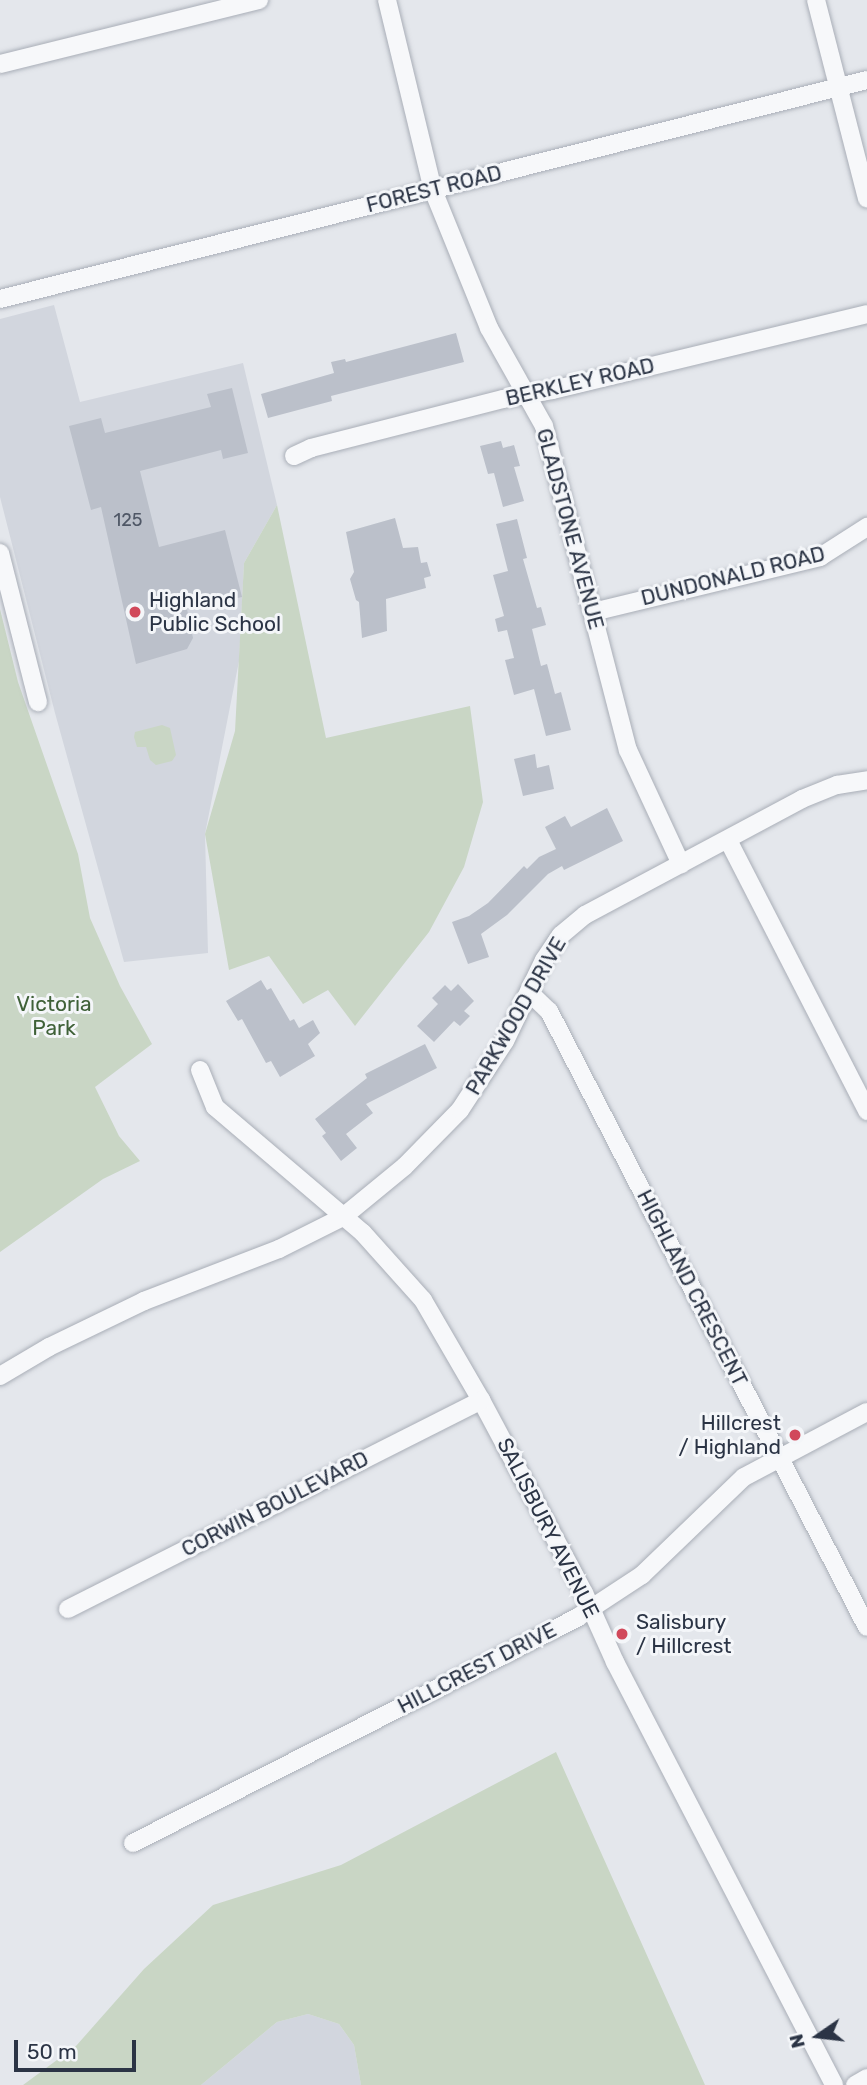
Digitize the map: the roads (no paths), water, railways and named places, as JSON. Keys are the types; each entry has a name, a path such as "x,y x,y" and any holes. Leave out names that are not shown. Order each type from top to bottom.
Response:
{"street":[{"path":"0,64 259,0"},
{"name":"GLADSTONE AVENUE","path":"387,0 433,190 489,328 544,426 628,750 681,863"},
{"path":"816,0 867,199"},
{"name":"FOREST ROAD","path":"0,299 867,80"},
{"name":"BERKLEY ROAD","path":"294,456 311,448 527,394 867,314"},
{"name":"DUNDONALD ROAD","path":"593,612 820,557 867,527"},
{"path":"0,554 38,702"},
{"name":"PARKWOOD DRIVE","path":"0,1376 49,1347 144,1301 279,1249 343,1217 405,1166 460,1110 505,1041 528,992 561,935 577,921 802,799 837,785 867,780"},
{"path":"728,839 867,1111"},
{"name":"HIGHLAND CRESCENT","path":"528,992 549,1011 867,1628"},
{"name":"SALISBURY AVENUE","path":"200,1070 215,1107 363,1233 423,1300 481,1400 591,1609 615,1662 834,2085"},
{"name":"CORWIN BOULEVARD","path":"68,1609 481,1400"},
{"name":"HILLCREST DRIVE","path":"133,1843 591,1609 642,1576 744,1477 867,1412"},
{"path":"855,2085 867,2078"}],"place":[{"name":"Highland Public School","path":"135,612"},
{"name":"Hillcrest / Highland","path":"795,1435"},
{"name":"Salisbury / Hillcrest","path":"622,1634"}],"park label":[{"name":"Victoria Park","path":"54,1016"}]}
